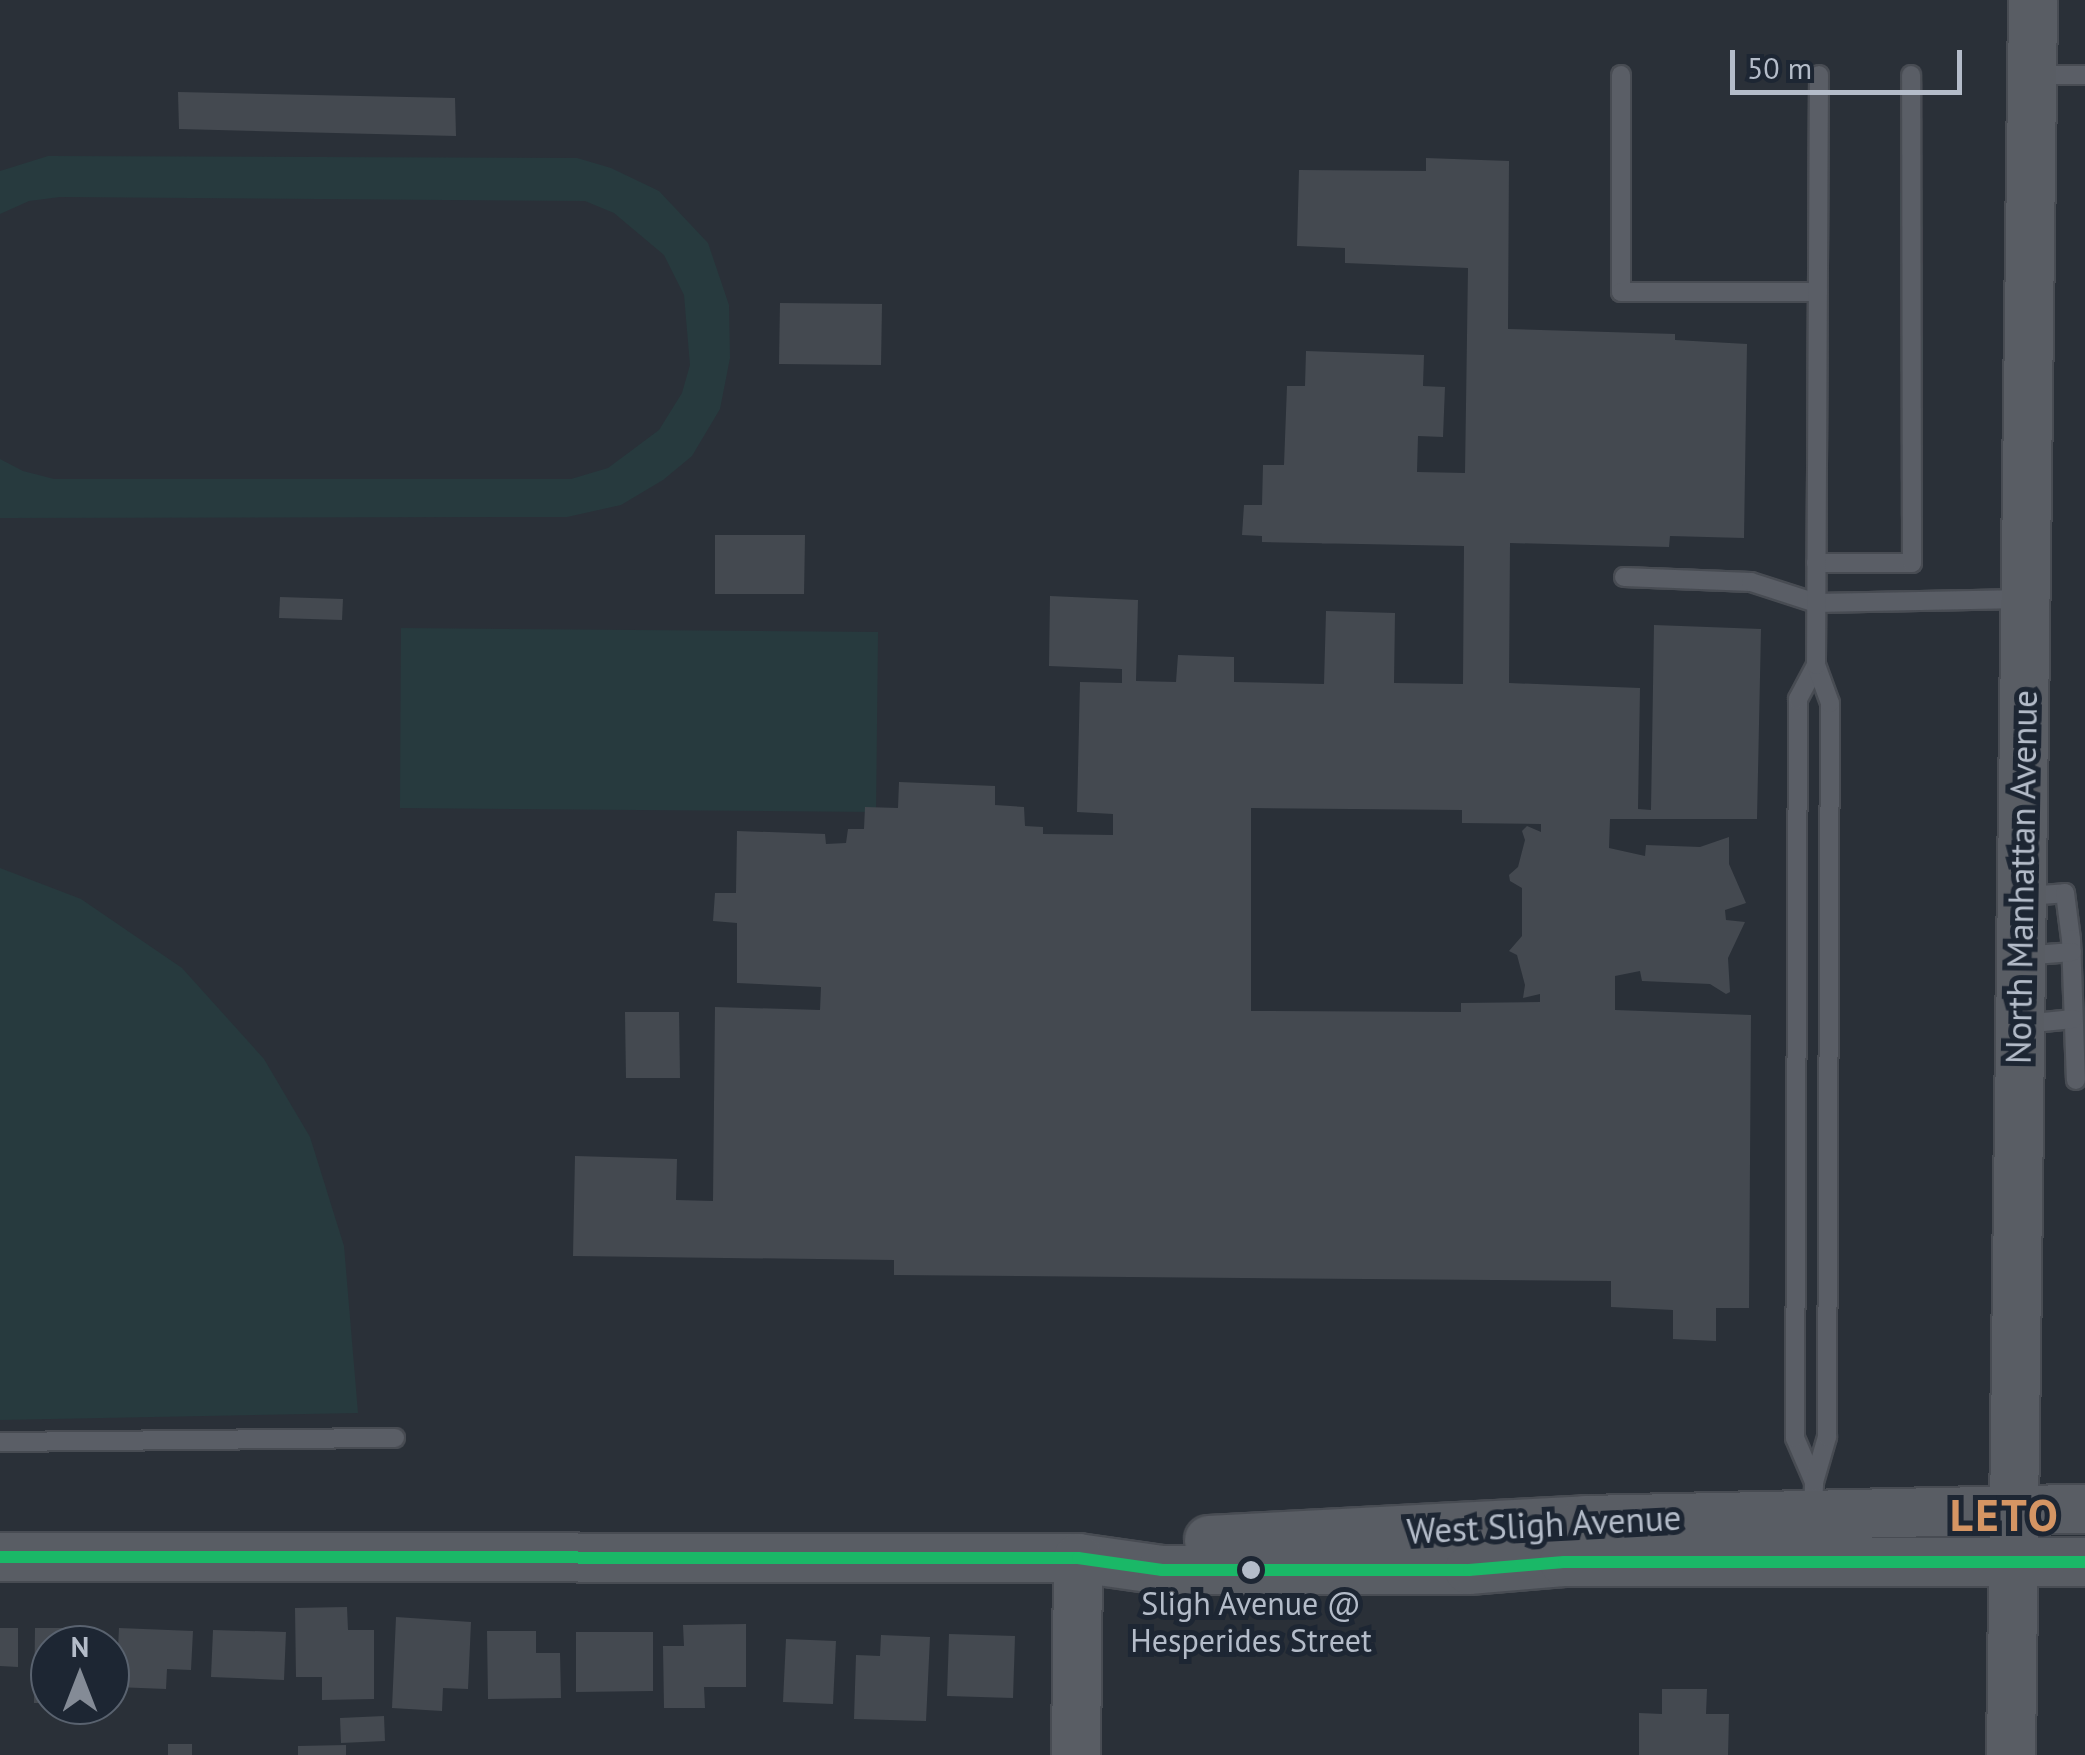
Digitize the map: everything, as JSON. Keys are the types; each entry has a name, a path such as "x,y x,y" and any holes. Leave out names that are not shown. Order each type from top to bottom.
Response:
{"main road":[{"name":"North Manhattan Avenue","path":"2011,1755 2032,0"},
{"name":"West Sligh Avenue","path":"1078,1558 1160,1542 1586,1520 1814,1498 2085,1510"},
{"name":"West Sligh Avenue","path":"0,1557 1078,1558 1162,1570 1469,1570 1564,1562 2085,1562"},
{"path":"1076,1755 1078,1558"}],"lane":[{"path":"1621,75 1621,292 1818,292"},
{"path":"1814,1498 1827,1437 1830,703 1816,665 1818,75"},
{"path":"1816,564 1912,564 1911,75"},
{"path":"2032,75 2085,75"},
{"path":"1624,577 1751,582 1816,603 2024,599"},
{"path":"1814,1498 1795,1438 1798,699 1816,665"},
{"path":"2020,897 2065,893 2072,952 2076,1080"},
{"path":"2020,956 2072,952"},
{"path":"2019,1025 2073,1019"},
{"path":"0,1442 394,1438"}],"green space":[{"path":"48,156 577,158 611,168 659,191 708,243 729,305 730,358 720,409 692,456 663,480 621,505 567,517 0,518 0,459 23,471 54,479 571,479 608,468 659,430 682,393 690,365 684,295 664,255 614,213 585,201 60,197 29,201 0,214 0,171"},
{"path":"401,628 878,632 876,812 400,808"},
{"path":"0,868 81,899 182,968 264,1059 310,1137 344,1246 358,1413 0,1420"}],"building":[{"path":"178,92 455,98 456,136 179,129"},
{"path":"1426,158 1509,161 1508,329 1675,334 1675,340 1747,344 1744,538 1670,536 1669,547 1510,543 1509,683 1640,688 1638,809 1651,810 1654,625 1761,629 1757,819 1610,819 1609,848 1645,856 1646,845 1700,847 1729,837 1729,864 1746,903 1725,910 1726,920 1745,922 1728,958 1730,992 1726,994 1710,984 1642,981 1640,971 1615,976 1615,1010 1751,1015 1749,1308 1716,1308 1716,1341 1673,1339 1673,1310 1611,1307 1611,1281 894,1275 894,1260 573,1256 575,1156 677,1159 676,1200 713,1201 715,1007 820,1010 821,987 737,983 737,923 713,921 715,893 736,893 737,831 825,834 826,844 846,843 848,829 864,829 865,807 898,808 899,782 995,786 995,805 1024,807 1025,826 1043,827 1043,834 1113,835 1113,814 1077,812 1080,682 1122,683 1122,669 1049,666 1050,596 1138,600 1136,681 1176,682 1178,655 1234,657 1234,682 1324,684 1326,611 1395,613 1394,683 1463,684 1464,546 1262,542 1262,536 1242,535 1244,505 1262,505 1263,465 1284,465 1287,386 1305,386 1306,351 1424,355 1423,386 1445,387 1443,437 1418,436 1417,472 1465,473 1468,268 1345,263 1345,248 1297,246 1299,170 1426,171","holes":["1251,808 1462,810 1462,823 1541,824 1541,832 1527,826 1522,831 1525,840 1518,867 1509,875 1510,881 1522,888 1522,936 1509,951 1517,955 1525,985 1523,998 1540,994 1540,1002 1461,1003 1461,1012 1251,1011"]},
{"path":"780,303 882,304 881,365 779,364"},
{"path":"715,535 805,535 804,594 715,594"},
{"path":"280,597 343,599 342,620 279,618"},
{"path":"625,1012 679,1012 680,1078 626,1078"},
{"path":"347,1607 348,1630 374,1630 374,1699 322,1700 322,1677 296,1677 295,1608"},
{"path":"396,1617 471,1622 468,1689 443,1688 442,1711 392,1708"},
{"path":"746,1624 746,1687 704,1687 705,1708 664,1708 663,1646 684,1646 683,1625"},
{"path":"0,1628 18,1628 18,1667 0,1666"},
{"path":"130,1628 193,1631 191,1670 167,1669 166,1689 130,1688"},
{"path":"213,1630 286,1632 284,1680 211,1677"},
{"path":"487,1631 536,1631 536,1653 560,1653 561,1698 488,1699"},
{"path":"576,1632 653,1632 653,1691 576,1692"},
{"path":"949,1634 1015,1636 1013,1698 947,1696"},
{"path":"881,1635 930,1637 926,1721 854,1719 856,1655 880,1656"},
{"path":"786,1639 836,1641 833,1704 783,1702"},
{"path":"1662,1689 1707,1689 1706,1714 1729,1714 1728,1755 1639,1755 1639,1713 1662,1714"},
{"path":"384,1716 385,1741 341,1743 340,1718"},
{"path":"168,1744 192,1744 192,1755 168,1755"},
{"path":"346,1745 346,1755 298,1755 298,1746"}],"transit line":[{"path":"0,1557 1078,1558 1162,1570 1469,1570 1564,1562 2085,1562"}],"place":[{"name":"Sligh Avenue @ Hesperides Street","path":"1251,1570"}],"district":[{"name":"LETO","path":"2005,1515"}]}
